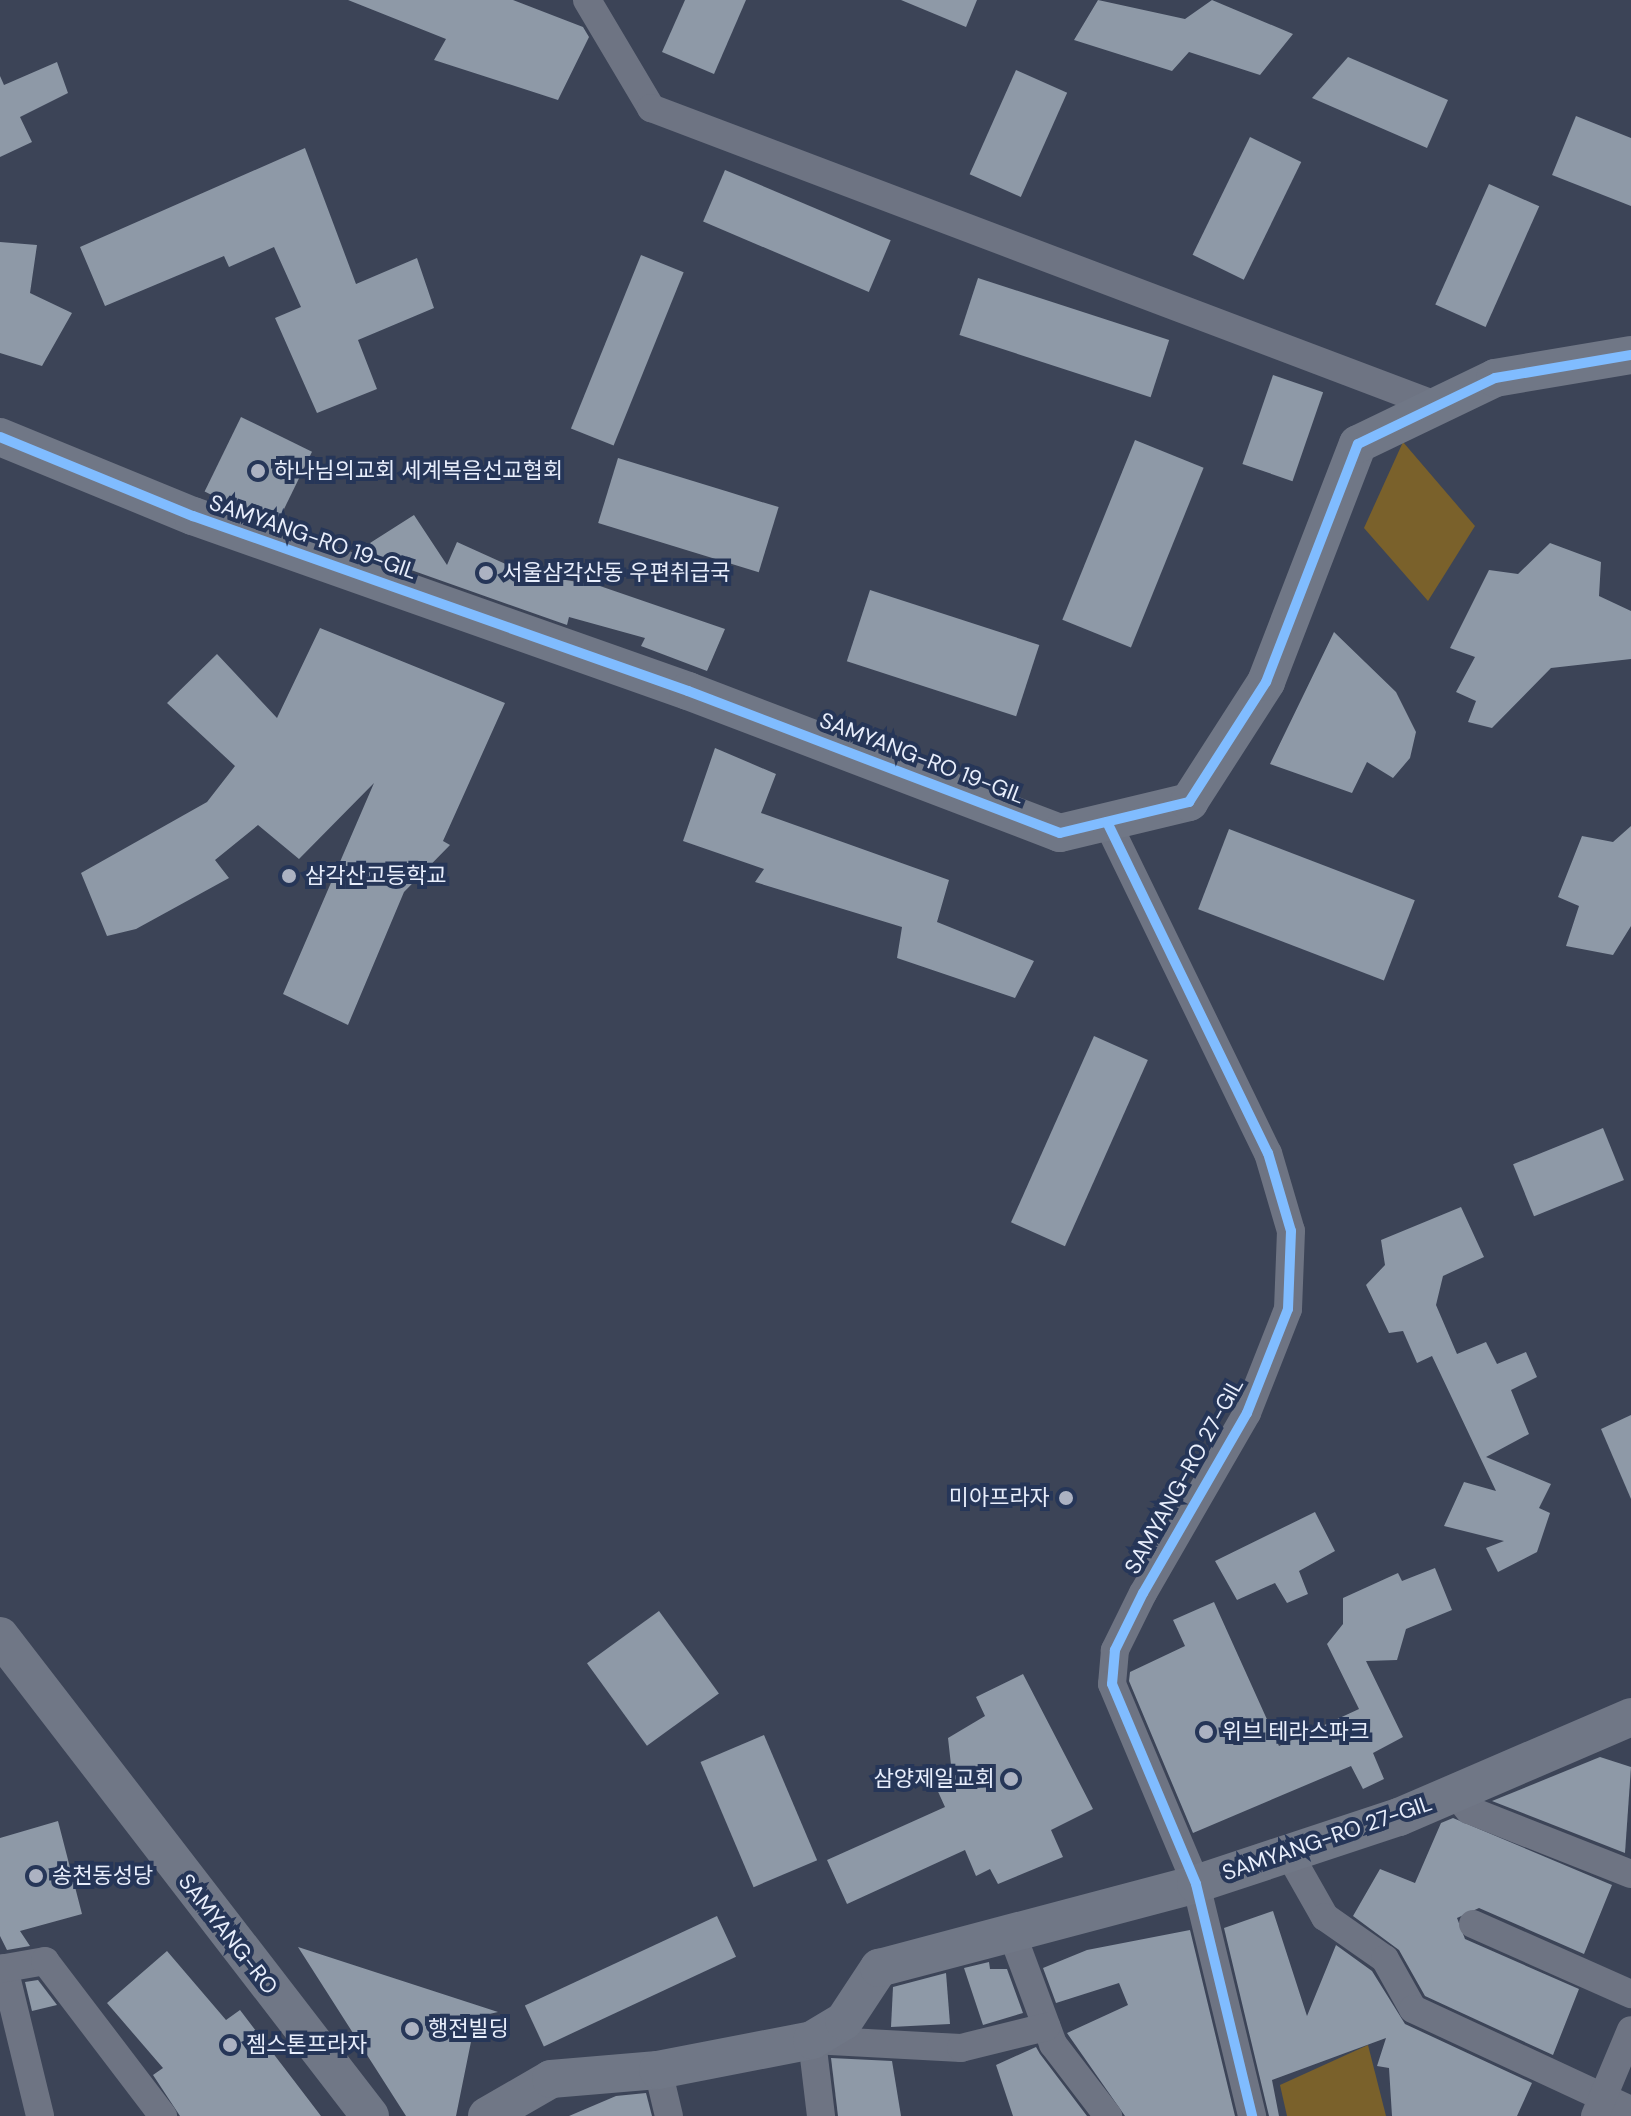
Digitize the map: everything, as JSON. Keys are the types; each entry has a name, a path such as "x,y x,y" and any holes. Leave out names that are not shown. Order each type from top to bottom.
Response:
{"street":[{"path":"587,0 651,108 1438,406"},
{"name":"SAMYANG-RO 19-GIL","path":"0,437 193,516 773,722 1060,833 1189,802 1266,682 1358,444 1495,378 1631,355"},
{"name":"SAMYANG-RO 27-GIL","path":"1107,822 1268,1153 1291,1231 1288,1309 1247,1413 1115,1650 1112,1684 1196,1884 1252,2116"},
{"name":"SAMYANG-RO","path":"0,1636 370,2116"},
{"name":"SAMYANG-RO 27-GIL","path":"812,2040 844,2021 879,1968 1196,1884 1455,1793 1631,1717"},
{"path":"1455,1793 1469,1810 1631,1874"},
{"path":"1288,1852 1325,1917 1385,1959 1413,2009 1600,2105 1631,2110"},
{"path":"1473,1924 1631,1994"},
{"path":"1011,1931 1046,2027 1108,2116"},
{"path":"40,2116 2,1968 45,1961 163,2116"},
{"name":"SAMYANG-RO 27-GIL","path":"487,2116 551,2079 658,2070 812,2040 961,2048 1046,2027"},
{"path":"1600,2105 1631,2030"},
{"path":"812,2040 821,2116"},
{"path":"658,2070 669,2116"}],"shaded area":[{"path":"1403,442 1475,526 1428,601 1364,528"},
{"path":"1368,2045 1386,2116 1287,2116 1280,2085"}],"building":[{"path":"348,0 513,0 583,27 589,37 558,100 434,60 446,39"},
{"path":"685,0 746,0 714,74 662,52"},
{"path":"901,0 977,0 966,27"},
{"path":"1098,0 1185,19 1212,0 1293,34 1260,75 1189,52 1172,71 1074,40"},
{"path":"1348,57 1448,100 1427,148 1312,98"},
{"path":"57,62 68,93 20,117 32,142 0,157 0,76 4,85"},
{"path":"1016,70 1067,93 1021,197 970,174"},
{"path":"1576,116 1631,138 1631,206 1552,175"},
{"path":"1250,137 1301,162 1244,280 1193,255"},
{"path":"305,148 356,284 417,258 434,308 358,340 377,389 317,413 275,318 301,307 274,247 229,267 224,256 105,306 80,247"},
{"path":"725,170 891,240 869,292 703,222"},
{"path":"1489,184 1539,206 1486,327 1435,305"},
{"path":"0,242 37,245 30,293 72,313 42,366 0,353"},
{"path":"641,255 684,272 614,446 571,428"},
{"path":"978,278 1169,340 1151,397 959,335"},
{"path":"1273,375 1323,392 1293,481 1242,464"},
{"name":"하나님의교회 세계복음선교협회","path":"241,417 312,452 276,526 205,492"},
{"path":"1135,440 1204,468 1131,648 1062,620"},
{"path":"618,458 779,507 759,572 598,523"},
{"path":"414,515 447,565 457,542 528,574 597,585 725,629 707,671 641,646 645,638 569,617 567,625 380,559 370,543"},
{"path":"1550,543 1601,562 1599,596 1631,611 1631,659 1551,668 1492,728 1468,722 1476,701 1456,692 1475,657 1450,648 1489,570 1518,574"},
{"path":"870,590 1039,645 1016,716 847,661"},
{"name":"삼각산고등학교","path":"320,628 505,703 443,841 450,845 404,892 348,1025 283,994 374,783 299,859 258,825 215,860 229,878 136,929 107,936 81,873 207,802 235,766 167,703 217,654 277,718"},
{"path":"1334,632 1396,692 1416,732 1410,758 1393,778 1367,762 1352,793 1270,764"},
{"path":"715,748 776,774 761,813 949,880 937,922 1034,961 1015,998 897,958 902,927 755,882 764,869 683,841"},
{"path":"1631,826 1631,926 1613,955 1566,946 1579,906 1558,897 1582,836 1613,842"},
{"path":"1229,829 1415,900 1384,981 1198,909"},
{"path":"1094,1036 1148,1060 1065,1246 1011,1222"},
{"path":"1603,1128 1624,1180 1534,1216 1513,1164"},
{"path":"1461,1207 1484,1257 1443,1276 1436,1305 1457,1354 1486,1342 1497,1364 1526,1352 1537,1377 1511,1390 1529,1434 1486,1457 1551,1484 1539,1508 1550,1513 1537,1552 1498,1572 1486,1548 1504,1541 1444,1526 1464,1482 1496,1491 1432,1356 1417,1363 1403,1331 1389,1333 1366,1285 1385,1265 1381,1240"},
{"path":"1631,1415 1631,1499 1601,1429"},
{"path":"1315,1512 1335,1551 1299,1571 1308,1594 1287,1603 1275,1583 1237,1600 1215,1561"},
{"path":"1435,1568 1452,1610 1406,1629 1397,1660 1366,1661 1403,1737 1373,1753 1384,1779 1363,1789 1351,1766 1193,1833 1129,1681 1130,1672 1185,1646 1173,1620 1214,1602 1279,1746 1359,1709 1327,1644 1343,1624 1343,1598 1398,1573 1402,1581"},
{"path":"659,1611 719,1694 647,1746 587,1663"},
{"name":"삼양제일교회","path":"1023,1674 1093,1809 1051,1830 1063,1857 998,1884 990,1869 976,1876 965,1850 847,1904 827,1860 945,1807 935,1785 952,1774 948,1738 985,1716 976,1697"},
{"path":"764,1735 817,1860 754,1887 700,1762"},
{"path":"1600,1757 1631,1767 1625,1853 1492,1801"},
{"path":"1453,1818 1612,1885 1584,1954 1479,1908 1457,1918 1465,1939 1579,1989 1553,2055 1425,1996 1399,1950 1353,1916 1380,1869 1415,1883 1441,1823"},
{"name":"송천동성당","path":"58,1821 82,1914 20,1931 30,1946 7,1950 0,1936 0,1838"},
{"path":"1273,1911 1307,2016 1336,1945 1372,1971 1405,2024 1532,2083 1517,2116 1392,2116 1389,2068 1377,2066 1386,2038 1272,2080 1279,2116 1269,2116 1224,1928"},
{"path":"717,1916 736,1957 544,2046 525,2006"},
{"path":"1190,1930 1235,2116 1125,2116 1067,2033 1128,2005 1119,1983 1056,2003 1043,1968 1087,1950"},
{"name":"행전빌딩","path":"298,1947 498,2012 476,2017 456,2116 406,2116"},
{"path":"167,1951 226,2020 240,2010 321,2116 180,2116 153,2075 163,2068 107,2003"},
{"path":"989,1962 990,1969 1007,1969 1023,2013 983,2025 964,1968"},
{"path":"946,1973 950,2024 891,2027 893,1987"},
{"path":"38,1980 57,2005 32,2011 25,1982"},
{"path":"1036,2047 1087,2116 1013,2116 996,2065"},
{"path":"831,2058 892,2061 901,2116 838,2116"},
{"path":"646,2093 652,2116 569,2116 616,2096"}],"cycle path":[{"path":"0,437 193,516 688,691 1060,833 1189,802 1266,682 1358,444 1495,378 1631,355"},
{"path":"1107,822 1268,1153 1291,1231 1288,1309 1247,1413 1143,1593 1115,1650 1112,1684 1196,1884 1252,2116"}],"place":[{"name":"하나님의교회 세계복음선교협회","path":"258,471"},
{"name":"서울삼각산동 우편취급국","path":"486,573"},
{"name":"삼각산고등학교","path":"289,876"},
{"name":"미아프라자","path":"1066,1498"},
{"name":"위브 테라스파크","path":"1206,1732"},
{"name":"삼양제일교회","path":"1011,1779"},
{"name":"송천동성당","path":"36,1876"},
{"name":"행전빌딩","path":"412,2029"},
{"name":"젬스톤프라자","path":"230,2045"}]}
